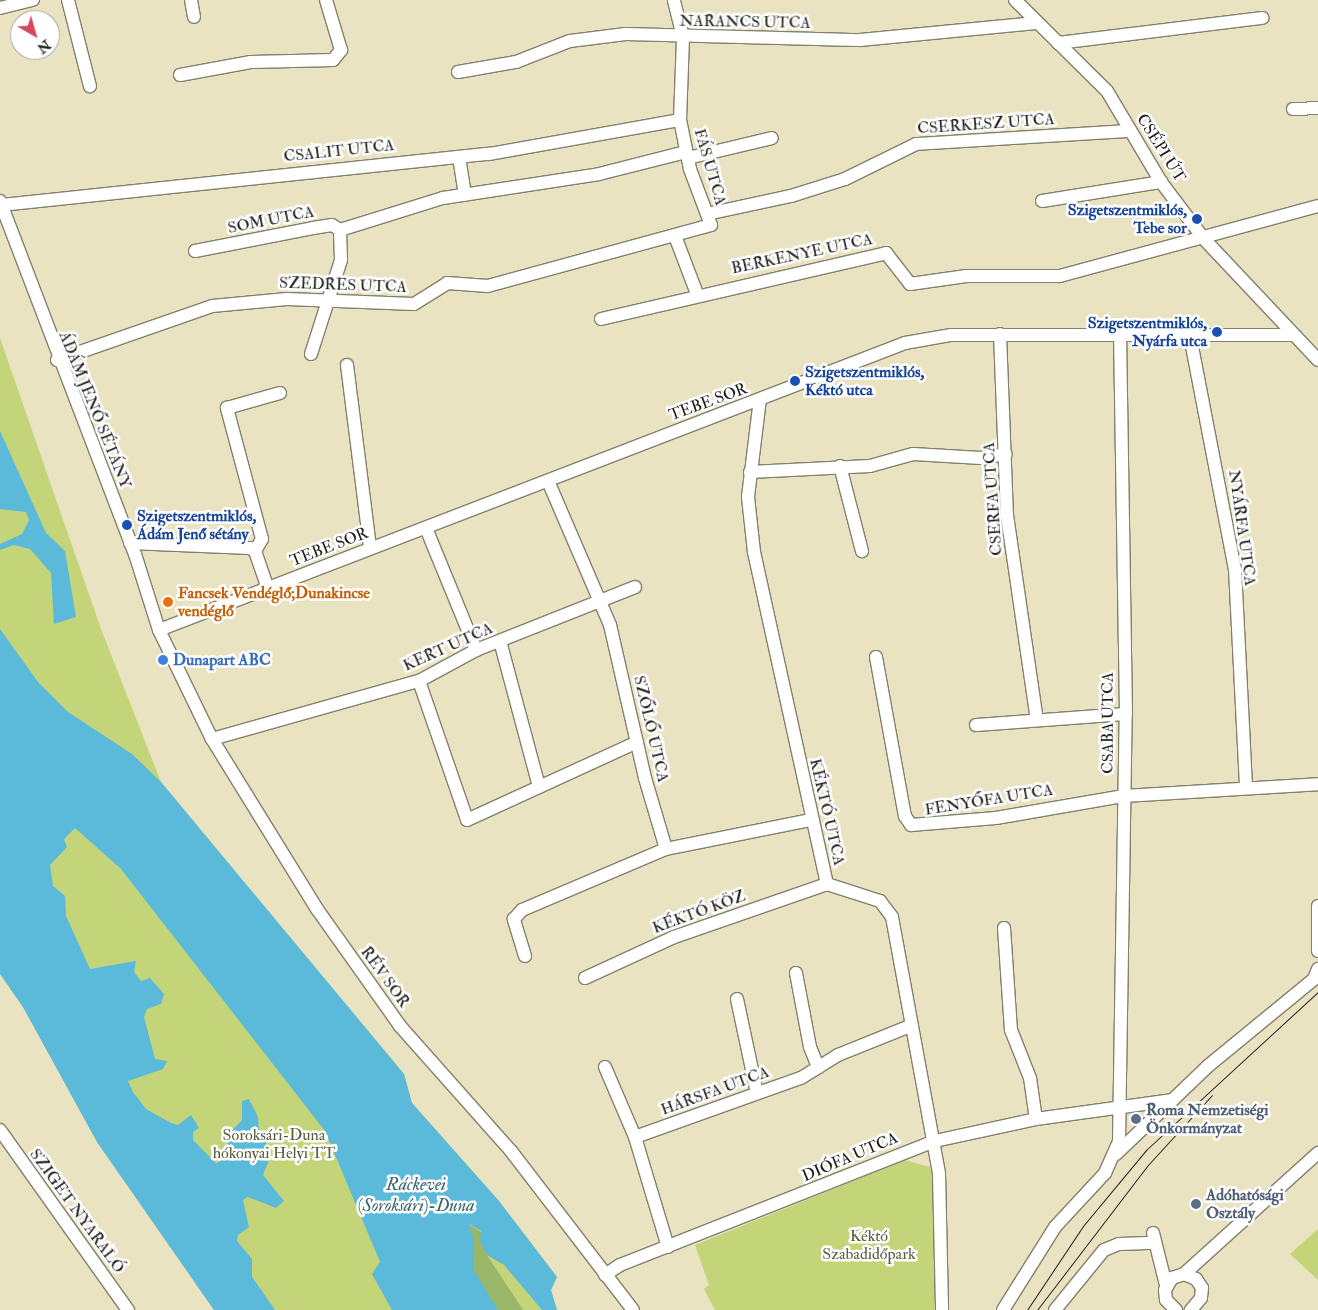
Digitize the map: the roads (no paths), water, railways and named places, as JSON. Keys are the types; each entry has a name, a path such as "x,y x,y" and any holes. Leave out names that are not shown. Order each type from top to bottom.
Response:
{"street":[{"path":"0,8 33,0"},
{"path":"68,0 90,86"},
{"path":"191,0 194,17"},
{"path":"180,75 251,62 333,60 340,50 326,0"},
{"name":"FÁS UTCA","path":"674,0 683,37 680,120 687,155 709,219"},
{"name":"CSÉPI ÚT","path":"1016,0 1036,23 1107,91 1161,182 1204,239 1318,360"},
{"path":"1058,43 1262,18"},
{"name":"NARANCS UTCA","path":"458,72 516,62 570,40 626,34 683,37 860,40 1036,23"},
{"path":"1292,109 1318,108"},
{"name":"CSALIT UTCA","path":"0,203 459,157 680,120"},
{"name":"CSERKESZ UTCA","path":"709,219 845,179 916,144 1130,131"},
{"name":"SOM UTCA","path":"195,251 332,225 340,230 349,224 465,195 599,174 772,138"},
{"path":"459,157 465,195"},
{"path":"1042,200 1161,182"},
{"name":"ÁDÁM JENŐ SÉTÁNY","path":"0,203 58,360 130,543 159,630"},
{"path":"1204,239 1318,206"},
{"name":"SZEDRES UTCA","path":"58,360 212,306 287,299 327,304 414,304 448,283 488,286 675,236 709,219"},
{"path":"311,354 343,250 340,230"},
{"path":"675,236 697,294"},
{"name":"BERKENYE UTCA","path":"601,319 697,294 886,253 910,284 966,276 1060,276 1204,239"},
{"name":"TEBE SOR","path":"159,630 905,344 951,335 1000,334 1120,337 1293,335"},
{"name":"CSERFA UTCA","path":"1000,334 1010,541 1037,720"},
{"name":"NYÁRFA UTCA","path":"1190,336 1235,568 1246,787"},
{"name":"CSABA UTCA","path":"1116,1154 1120,1108 1126,714 1120,337"},
{"path":"347,365 370,548"},
{"path":"268,588 255,551 262,538 227,408 280,393"},
{"name":"KÉKTÓ UTCA","path":"760,399 748,497 754,552 810,820 827,884 887,907 935,1141 942,1310"},
{"path":"750,472 870,466 913,454 981,458 1006,454"},
{"path":"840,466 862,551"},
{"name":"SZŐLŐ UTCA","path":"548,481 586,578 601,602 618,651 637,742 666,849"},
{"path":"426,528 476,650"},
{"path":"130,543 255,551"},
{"name":"KERT UTCA","path":"212,739 419,681 476,650 635,587"},
{"name":"RÉV SOR","path":"159,630 212,739 338,941 400,1026 511,1151 633,1310"},
{"path":"500,640 539,787"},
{"name":"FENYŐFA UTCA","path":"876,657 904,816 911,825 996,818 1124,796"},
{"path":"419,681 467,820 637,742"},
{"path":"976,725 1126,714"},
{"path":"1124,796 1318,784"},
{"path":"526,956 514,919 522,910 666,849 810,820"},
{"name":"KÉKTÓ KÖZ","path":"585,978 674,937 827,884"},
{"path":"1318,906 1318,951"},
{"path":"1004,928 1011,1030 1030,1078 1036,1119"},
{"path":"1003,1310 1055,1227 1105,1173 1116,1154 1173,1100 1318,973 1318,969"},
{"path":"796,973 810,1047 818,1067"},
{"path":"737,999 757,1094"},
{"name":"HÁRSFA UTCA","path":"635,1137 801,1078 818,1067 910,1026"},
{"path":"605,1067 635,1137 668,1247"},
{"name":"DIÓFA UTCA","path":"605,1275 668,1247 935,1141 1036,1119 1173,1100"},
{"name":"SZIGET NYARALÓ","path":"0,1130 128,1310"},
{"path":"1166,1285 1214,1248 1318,1153"},
{"path":"1155,1243 1180,1275 1200,1283"},
{"path":"1155,1243 1166,1285 1165,1305 1176,1310"},
{"path":"1054,1310 1104,1250 1119,1244 1155,1243"},
{"path":"1191,1310 1204,1304 1200,1283 1214,1248"}],"water":[{"path":"0,431 46,533 65,551 76,617 54,624 51,573 30,549 14,545 0,550 0,544 22,534 29,520 26,512 0,509"},
{"name":"Ráckevei (Soroksári)-Duna","path":"0,629 38,682 68,712 132,754 161,782 404,1074 412,1103 499,1201 557,1277 551,1290 557,1310 542,1310 504,1265 487,1255 480,1241 481,1231 469,1224 474,1239 473,1269 498,1310 392,1310 372,1274 380,1262 325,1131 121,869 75,828 64,839 67,847 50,865 53,886 65,896 66,916 90,969 136,961 134,972 141,981 150,978 164,994 161,1004 147,1009 144,1017 155,1059 167,1061 163,1069 128,1081 133,1092 146,1109 171,1123 178,1125 191,1115 199,1128 193,1132 193,1140 216,1163 235,1155 224,1139 242,1120 242,1101 249,1099 258,1117 259,1134 266,1142 269,1160 263,1175 284,1201 276,1208 248,1197 243,1200 249,1227 238,1235 237,1241 252,1259 252,1277 275,1310 214,1310 97,1142 23,1007 0,974"}],"tram line":[{"path":"1027,1310 1083,1226 1146,1150 1318,992"},
{"path":"1037,1310 1147,1166 1212,1095"}],"place":[{"name":"Szigetszentmiklós, Tebe sor","path":"1197,219"},
{"name":"Szigetszentmiklós, Nyárfa utca","path":"1217,332"},
{"name":"Szigetszentmiklós, Kéktó utca","path":"795,381"},
{"name":"Szigetszentmiklós, Ádám Jenő sétány","path":"127,525"},
{"name":"Fancsek Vendéglő;Dunakincse vendéglő","path":"168,602"},
{"name":"Dunapart ABC","path":"163,660"},
{"name":"Roma Nemzetiségi Önkormányzat","path":"1136,1119"},
{"name":"Adóhatósági Osztály","path":"1196,1204"}],"park label":[{"name":"Soroksári-Duna hókonyai Helyi TT","path":"274,1144"},
{"name":"Kéktó Szabadidőpark","path":"869,1245"}]}
